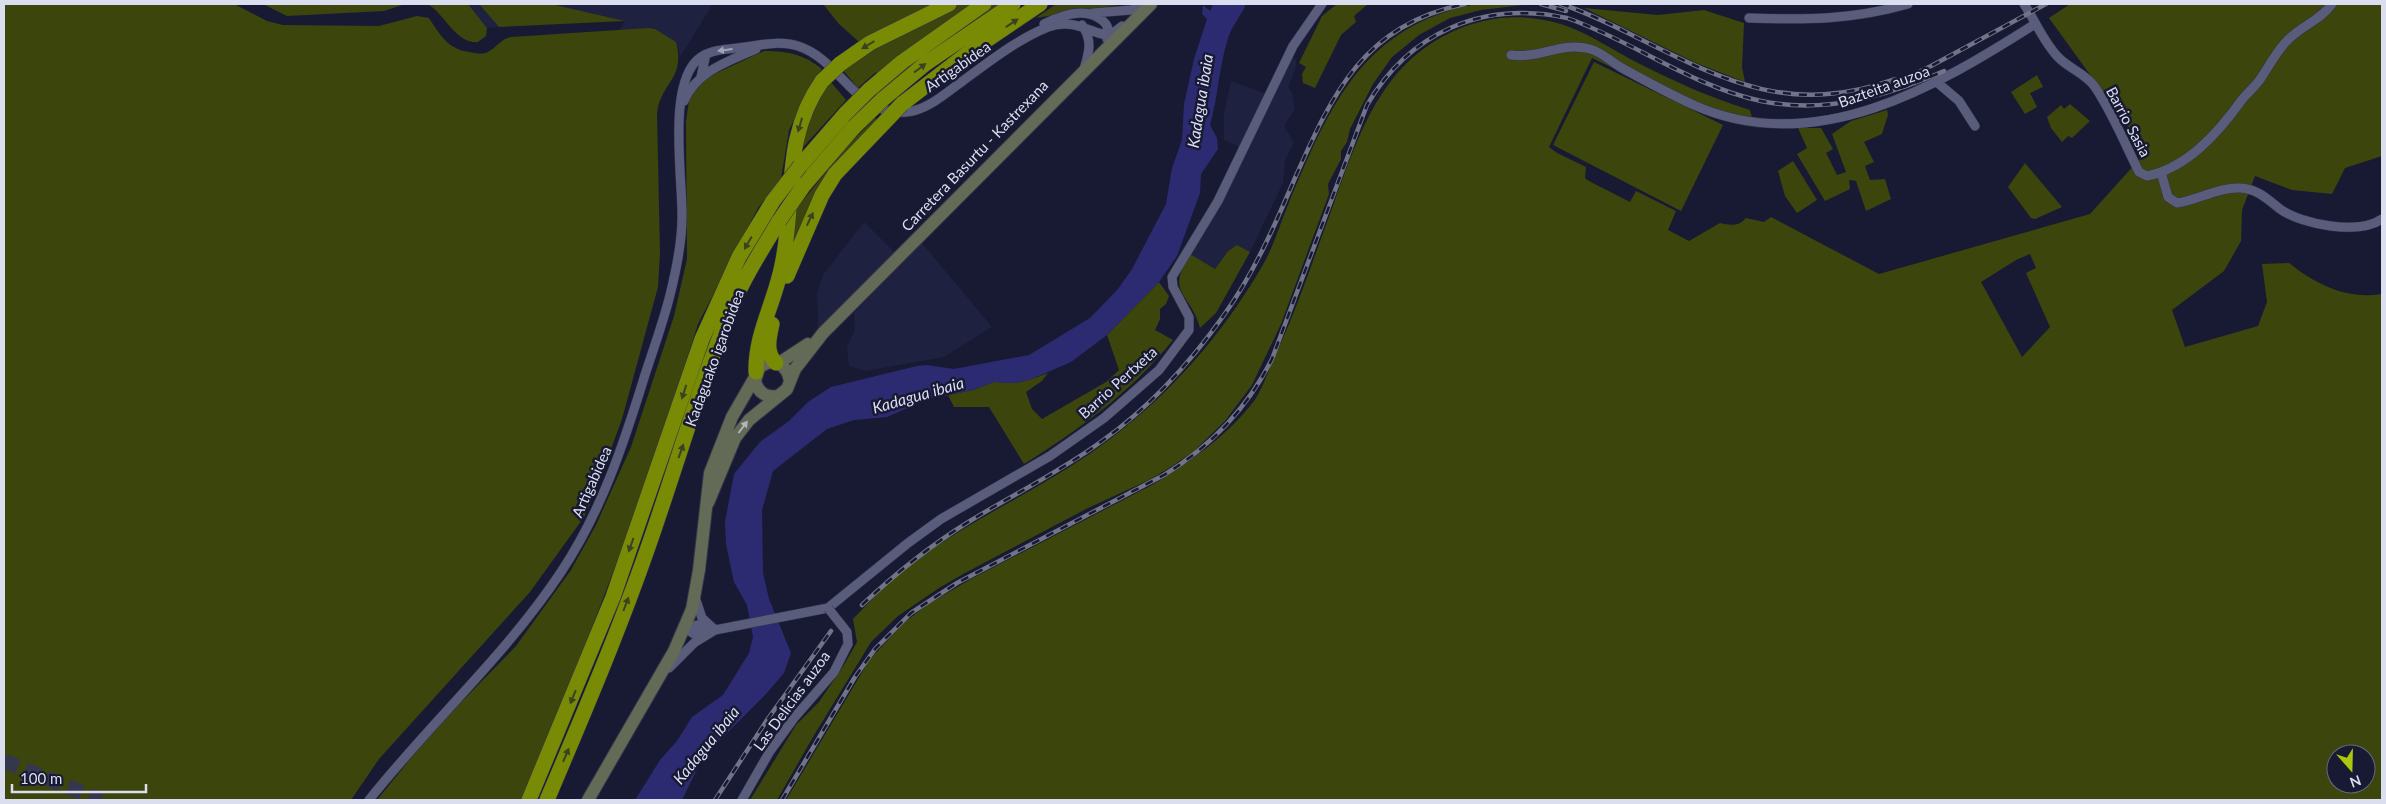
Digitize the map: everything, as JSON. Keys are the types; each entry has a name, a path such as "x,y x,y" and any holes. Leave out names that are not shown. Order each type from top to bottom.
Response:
{"highway":[{"path":"756,374 756,351 780,275 786,247 793,150 807,106 822,82 840,64 870,43 949,4"},
{"name":"Kadaguako igarobidea","path":"529,800 613,597 702,339 740,257 774,201 800,166 846,113 902,62 984,4"},
{"name":"Kadaguako igarobidea","path":"547,800 591,697 641,566 698,396 733,303 746,275 779,221 804,185 854,127 883,99 938,54 1013,4"},
{"path":"778,363 772,358 768,347 773,317 784,283 807,227 822,195 835,174 902,104 972,50 1040,4"}],"street":[{"path":"1030,36 1045,23 1055,18 1080,12 1131,10 1150,4"},
{"path":"1030,36 1050,26 1064,23 1082,25 1103,35 1108,35 1114,33 1150,4"},
{"name":"Carretera Basurtu - Kastrexana","path":"823,333 1150,4"},
{"name":"Barrio Pertxeta","path":"828,608 908,543 941,519 1050,456 1104,418 1158,370 1190,326 1189,317 1173,288 1172,277 1218,201 1293,46 1322,4"},
{"path":"1749,18 1812,20 1869,14 1908,4"},
{"path":"2024,4 2035,24"},
{"name":"Barrio Sasia","path":"2035,24 2060,59 2094,86 2109,111 2139,172 2147,176 2161,172 2182,161 2218,133 2286,41 2316,20 2332,4"},
{"path":"1084,69 1105,42 1108,35 1106,23 1092,13"},
{"name":"Bazteita auzoa","path":"1512,55 1531,56 1573,46 1591,49 1620,67 1696,106 1722,116 1776,123 1821,121 1851,115 1899,99 1938,82 2035,24"},
{"path":"1082,25 1086,32 1090,49 1084,69"},
{"name":"Artigabidea","path":"773,43 799,46 826,62 866,103 885,111 910,112 939,99 998,55 1030,36"},
{"path":"701,77 706,54 773,43"},
{"path":"682,106 688,90 701,77 741,55 773,43"},
{"name":"Artigabidea","path":"370,800 420,738 511,640 561,572 594,515 620,453 670,294 682,219 678,130 682,92 687,74 694,62 706,54"},
{"path":"1938,82 1959,101 1975,126"},
{"name":"Barrio Sasia","path":"2161,172 2168,196 2177,203 2240,188 2254,191 2268,198 2281,210 2306,220 2350,228 2377,223 2382,219"},
{"path":"588,800 685,628 695,594 708,503 710,472 732,417 763,364 778,363 805,347 823,333"},
{"path":"708,503 735,438 749,420 787,389 790,380 804,357 823,333"},
{"path":"778,363 786,368 790,380"},
{"path":"756,374 756,386 762,394 778,396"},
{"path":"695,594 702,618 714,630"},
{"path":"656,682 682,653 714,630 828,608"},
{"name":"Las Delicias auzoa","path":"742,800 770,751 794,718 834,672 848,644 847,632 828,608"},
{"path":"685,628 697,625 714,630"},
{"path":"685,628 694,634 705,636"}],"shaded area":[{"path":"468,4 479,4 499,27 487,28"},
{"path":"551,4 712,5 680,57 676,42 648,28 619,31 625,21"},
{"path":"1290,58 1296,60 1296,67 1288,88 1292,92 1295,109 1284,126 1294,143 1285,160 1283,183 1250,252 1237,245 1228,251 1215,269 1182,251 1215,198 1235,159 1238,146 1224,140 1224,114 1231,81 1272,96"},
{"path":"864,222 894,252 818,331 817,293 823,275"},
{"path":"921,242 992,327 944,357 865,371 849,366 847,347 855,330 854,313"}],"green space":[{"path":"4,4 234,4 267,21 283,25 379,26 417,16 429,18 445,40 455,48 479,54 488,52 504,39 511,37 648,28 655,29 676,42 678,65 659,103 657,114 660,253 658,287 622,419 593,498 584,517 530,592 379,759 351,800 4,800"},
{"path":"263,4 405,4 384,11 287,16"},
{"path":"427,4 468,4 487,28 486,36 478,42 470,42 457,33"},
{"path":"479,4 551,4 625,21 499,27"},
{"path":"823,4 1015,4 881,94 876,72 858,88 842,69 867,49 839,24"},
{"path":"1056,4 1125,4 1036,18"},
{"path":"1337,4 1368,4 1354,16 1356,22 1341,35 1315,88 1303,83 1302,74 1306,67 1299,63 1322,16"},
{"path":"1476,4 1523,5 1481,10 1450,18 1419,35 1392,57 1373,84 1350,129 1347,142 1341,151 1341,159 1328,184 1329,194 1281,324 1252,385 1225,421 1194,451 1149,480 1088,508 963,574 898,616 871,642 777,800 750,800 796,725 819,702 844,665 857,642 853,619 889,582 918,559 966,527 1042,484 1091,453 1128,425 1179,378 1210,342 1250,287 1264,263 1319,135 1335,104 1355,76 1377,51 1404,31 1437,15"},
{"path":"2070,4 2382,4 2382,156 2345,168 2332,194 2292,190 2255,176 2242,210 2241,241 2224,271 2172,310 2185,347 2258,326 2267,302 2262,264 2289,263 2310,278 2332,289 2356,295 2382,294 2382,800 786,800 870,659 905,622 927,605 971,579 1152,485 1207,448 1243,414 1260,391 1291,319 1353,152 1376,104 1408,62 1429,45 1454,31 1487,20 1510,17 1532,18 1556,23 1591,37 1636,62 1678,82 1750,110 1752,118 1744,123 1723,120 1592,58 1549,147 1586,167 1585,178 1587,180 1630,202 1636,191 1676,211 1668,230 1689,241 1720,223 1737,224 1746,218 1764,222 1771,217 1879,274 2090,214 2146,152 2049,18","holes":["2030,254 2036,268 2026,273 2050,327 2022,357 1981,282 2016,260"]},
{"path":"1584,8 1658,15 1704,10 1744,23 1742,67 1745,82 1696,63"},
{"path":"764,51 795,54 822,69 814,79 789,130 781,179 758,208 698,324 649,478 564,701 523,800 377,800 433,731 516,646 571,570 596,525 631,447 674,316 687,259 686,121 690,94 708,77"},
{"path":"1594,62 1723,125 1681,211 1553,145"},
{"path":"2037,75 2043,87 2030,93 2037,107 2025,114 2011,92"},
{"path":"830,81 846,100 796,155 805,119"},
{"path":"2070,104 2090,121 2072,138 2068,136 2062,142 2051,128 2047,117 2061,105 2064,109"},
{"path":"1887,110 1888,115 1882,134 1864,142 1874,162 1865,166 1870,180 1885,179 1891,199 1866,211 1856,181 1849,180 1850,189 1825,201 1797,154 1807,148 1798,128 1821,128 1833,149 1826,153 1837,175 1846,172 1832,134 1851,121"},
{"path":"875,118 879,121 819,190 805,216 787,264 796,209 847,146"},
{"path":"1793,161 1817,200 1797,213 1785,196 1778,171"},
{"path":"2025,163 2062,207 2035,219 2031,218 2008,187"},
{"path":"1237,245 1250,252 1216,313 1200,328 1196,316 1182,293 1180,286 1183,267 1190,254 1215,269 1228,251"},
{"path":"1159,282 1169,296 1166,304 1160,309 1160,319 1155,330 1173,340 1140,376 1104,408 1024,464 989,407 954,407 948,395 973,390 994,382 1016,383 1048,373 1042,381 1026,392 1032,409 1042,419 1106,382 1119,370 1107,335"}],"water":[{"name":"Kadagua ibaia","path":"1213,4 1246,4 1230,34 1225,49 1210,125 1217,138 1218,149 1201,174 1200,193 1177,256 1159,282 1107,335 1071,362 1032,379 1016,383 994,382 973,390 928,399 887,417 854,420 827,429 773,471 762,510 763,573 769,599 791,653 784,673 766,694 703,757 682,800 635,800 660,760 677,741 692,717 723,695 749,653 753,637 747,605 734,582 726,544 725,522 734,474 760,442 789,421 808,402 831,387 917,366 927,365 954,369 1029,355 1090,318 1118,289 1132,269 1166,204 1172,168 1182,140 1184,104 1194,59 1207,19 1202,14 1203,5 1210,11"}],"tunnel":[{"path":"4,761 101,800"}],"railway":[{"path":"862,605 941,540 1086,452 1120,428 1153,399 1211,333 1235,299 1280,213 1323,117 1356,67 1377,46 1401,28 1430,14 1465,4"},
{"path":"1541,4 1566,11"},
{"path":"1561,4 1598,18 1699,67 1730,80 1760,89 1791,94 1823,94 1858,90 1895,79"},
{"path":"1889,86 1931,66 2046,4"},
{"path":"782,800 855,677 875,649 911,613 957,583 1164,475 1197,452 1239,410 1272,359 1367,105 1384,80 1404,59 1426,41 1451,28 1477,19 1506,14 1536,14 1567,18 1710,85 1761,101 1785,105 1831,104 1854,101 1900,88 1944,71"},
{"path":"715,800 767,720 831,631"}]}
